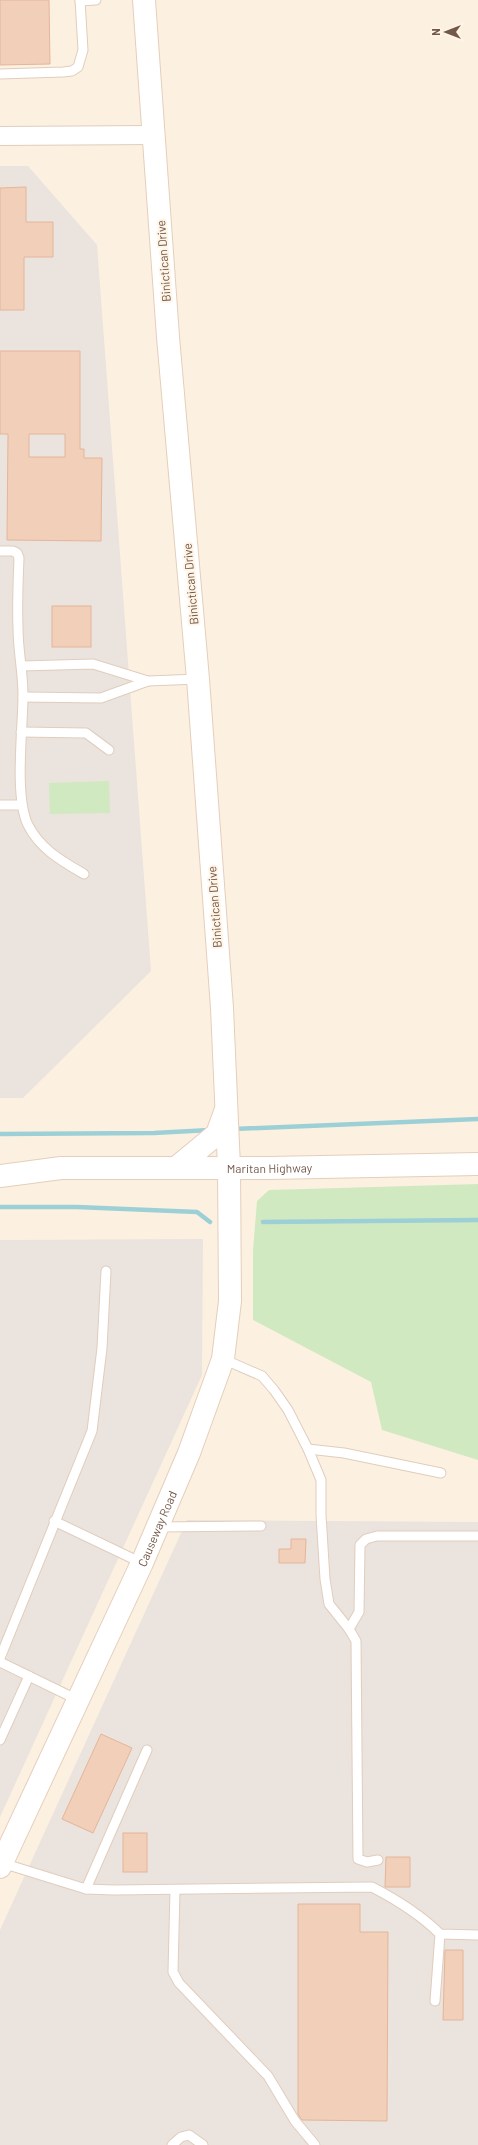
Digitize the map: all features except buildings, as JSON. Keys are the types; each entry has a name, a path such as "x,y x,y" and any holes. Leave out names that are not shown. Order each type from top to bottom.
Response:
{"street":[{"name":"Binictican Drive","path":"144,0 168,337 198,679 222,1016 229,1167"},
{"path":"0,136 154,135"},
{"path":"176,1168 217,1134 227,1107"},
{"name":"Maritan Highway","path":"0,1160 61,1168 478,1164"},
{"name":"Causeway Road","path":"1,1865 142,1563 189,1453 223,1359 230,1301 229,1167"},
{"name":"Maritan Highway","path":"0,1176 61,1168"}],"lane":[{"path":"0,74 63,72 78,67 83,50 80,1 96,0"},
{"path":"0,551 13,551 17,553 19,558 18,630 22,666 23,698 21,732 22,805 28,825 44,847 60,860 84,874"},
{"path":"22,666 93,664 148,681"},
{"path":"23,698 101,698 148,681 198,679"},
{"path":"21,732 86,733 109,750"},
{"path":"0,805 22,805"},
{"path":"0,1658 92,1430 102,1348 106,1271"},
{"path":"223,1359 262,1376 274,1390 288,1410 308,1449 321,1480 321,1515 325,1578 329,1604 349,1629 356,1641 358,1858 367,1862 378,1860"},
{"path":"308,1449 344,1452 441,1473"},
{"path":"54,1521 142,1563"},
{"path":"157,1527 260,1526"},
{"path":"349,1629 359,1612 360,1545 366,1539 377,1536 478,1536"},
{"path":"0,1662 78,1700"},
{"path":"0,1740 29,1676"},
{"path":"86,1889 147,1750"},
{"path":"1,1865 86,1889 175,1890 372,1887 395,1899 426,1920 440,1934 478,1935"},
{"path":"175,1890 173,1972 179,1983 268,2076 295,2121 315,2145"},
{"path":"435,2001 440,1934"},
{"path":"172,2145 181,2137 189,2135 203,2145"}],"shaded area":[{"path":"0,166 28,166 97,245 151,971 23,1098 0,1098"},
{"path":"203,1239 202,1375 0,1817 0,1240"},
{"path":"187,1520 478,1522 478,2145 0,2145 0,1930"}],"green space":[{"path":"109,781 110,813 50,814 49,783"},
{"path":"478,1184 478,1460 382,1430 371,1382 253,1320 253,1250 257,1201 269,1190"}],"waterway":[{"path":"234,1129 478,1119"},
{"path":"0,1134 154,1133 210,1130"},
{"path":"0,1207 77,1207 197,1212 210,1222"},
{"path":"263,1222 478,1220"}]}
